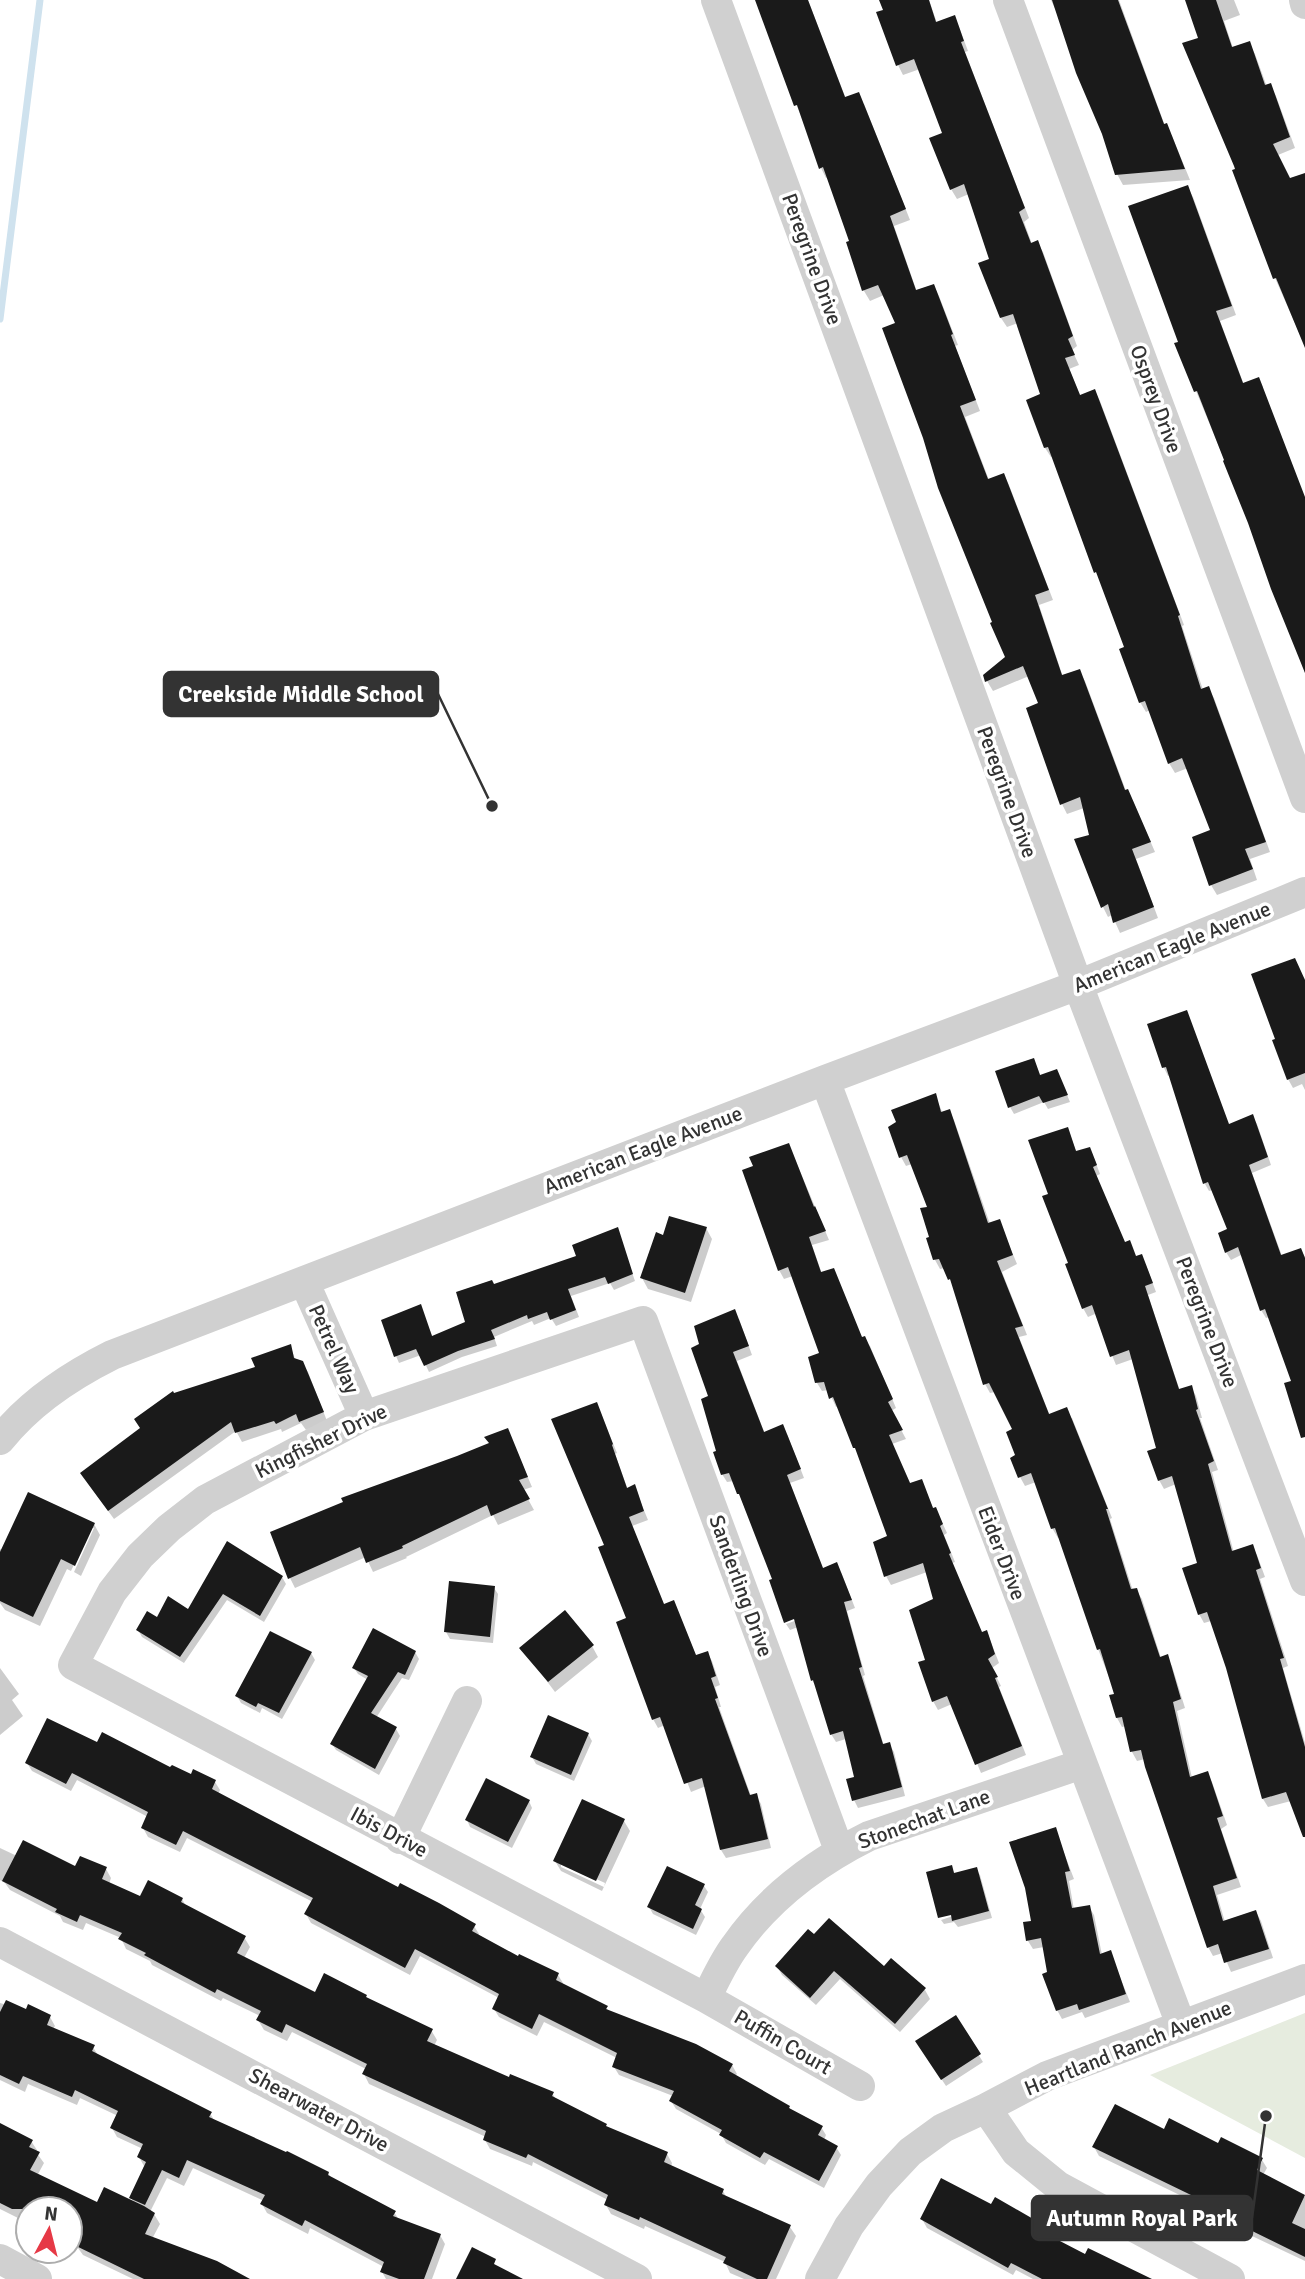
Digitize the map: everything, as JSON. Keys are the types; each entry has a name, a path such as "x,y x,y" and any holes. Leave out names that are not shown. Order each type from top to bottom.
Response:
{"street":[{"name":"Peregrine Drive","path":"716,0 1079,985 1305,1581"},
{"name":"Osprey Drive","path":"1007,0 1305,798"},
{"name":"American Eagle Avenue","path":"0,1440 34,1405 82,1370 113,1354 1079,985 1305,892"},
{"name":"Eider Drive","path":"825,1080 1181,2025"},
{"name":"Petrel Way","path":"304,1281 364,1416"},
{"name":"Kingfisher Drive","path":"73,1665 112,1592 140,1556 169,1528 205,1500 364,1416 643,1321"},
{"name":"Sanderling Drive","path":"643,1321 839,1850"},
{"name":"Ibis Drive","path":"73,1665 706,1998"},
{"path":"400,1839 467,1701"},
{"name":"Stonechat Lane","path":"706,1998 734,1946 763,1911 792,1884 839,1850 869,1836 1082,1764"},
{"name":"Shearwater Drive","path":"0,1942 637,2279"},
{"name":"Heartland Ranch Avenue","path":"820,2279 849,2227 879,2185 910,2152 943,2128 1047,2076 1305,1979"},
{"name":"Puffin Court","path":"706,1998 860,2086"},
{"path":"986,2108 1016,2152 1058,2186 1230,2279"},
{"path":"0,2259 37,2279"}],"shaded area":[{"path":"1305,2013 1305,2158 1150,2075"}],"building":[{"path":"755,0 808,0 845,97 859,92 906,209 890,216 916,290 934,284 976,400 960,406 988,479 1004,473 1049,590 1035,595 1062,675 1080,669 1125,790 1128,789 1151,842 1132,849 1154,907 1113,923 1108,904 1101,908 1074,839 1089,835 1080,797 1060,805 1026,708 1038,703 1023,666 985,682 983,675 1005,657 938,488 923,438 882,328 895,323 878,285 862,291 846,242 849,241 823,167 819,169"},
{"path":"879,0 929,0 936,22 955,15 964,41 961,42 1025,208 1019,212 1031,243 1038,240 1073,336 1068,339 1075,355 1065,358 1080,395 1095,389 1180,615 1178,616 1201,689 1209,686 1266,842 1245,849 1253,869 1209,886 1192,837 1210,830 1182,758 1168,764 1145,701 1139,703 1119,649 1124,647 1048,447 1044,448 1026,400 1040,394 1013,314 1000,318 978,263 989,259 964,184 950,190 929,138 942,133 914,59 896,66 876,12 883,10"},
{"path":"1052,0 1118,0 1164,124 1167,123 1185,169 1115,175 1102,134 1076,73"},
{"path":"1185,0 1216,0 1232,47 1250,41 1265,85 1271,83 1290,137 1273,144 1290,178 1305,173 1305,348 1276,278 1273,279 1232,170 1235,169 1234,166 1182,43 1198,38"},
{"path":"1188,185 1232,306 1216,311 1243,383 1259,377 1305,497 1305,673 1197,391 1194,392 1174,343 1178,342 1128,206"},
{"path":"1295,958 1305,980 1305,1073 1287,1080 1251,974"},
{"path":"1187,1010 1229,1124 1253,1114 1268,1157 1249,1165 1281,1255 1301,1248 1305,1258 1305,1437 1301,1438 1284,1383 1291,1381 1265,1309 1260,1311 1238,1247 1225,1253 1218,1233 1227,1229 1208,1182 1203,1184 1166,1067 1162,1068 1147,1024"},
{"path":"1034,1058 1040,1075 1057,1069 1068,1095 1043,1103 1039,1096 1008,1108 995,1071"},
{"path":"936,1093 941,1112 950,1109 988,1223 1000,1219 1013,1255 997,1261 1023,1326 1015,1328 1049,1414 1067,1407 1108,1509 1131,1589 1137,1588 1160,1657 1168,1654 1181,1699 1173,1702 1190,1777 1208,1771 1223,1816 1217,1818 1237,1878 1213,1886 1223,1921 1256,1910 1269,1949 1224,1963 1218,1944 1207,1948 1141,1750 1130,1752 1122,1717 1116,1718 1109,1695 1114,1694 1100,1649 1097,1650 1055,1528 1051,1529 1031,1473 1018,1478 1010,1458 1015,1455 1006,1432 1012,1429 989,1383 983,1385 950,1279 948,1280 939,1259 933,1260 926,1238 929,1237 920,1208 927,1207 907,1155 899,1158 888,1127 896,1122 891,1110"},
{"path":"1068,1127 1076,1151 1090,1147 1097,1165 1093,1167 1125,1242 1130,1240 1136,1256 1142,1254 1153,1283 1145,1286 1179,1389 1192,1385 1198,1409 1196,1410 1214,1461 1208,1464 1232,1551 1253,1544 1261,1568 1256,1570 1284,1658 1280,1659 1305,1747 1305,1837 1286,1792 1262,1799 1226,1668 1207,1612 1198,1615 1182,1568 1197,1563 1172,1476 1158,1481 1147,1451 1156,1448 1129,1350 1110,1357 1092,1305 1082,1309 1065,1264 1068,1263 1042,1196 1048,1194 1028,1140"},
{"path":"789,1143 826,1231 809,1237 821,1272 834,1268 862,1337 865,1336 893,1399 888,1402 903,1430 889,1435 910,1483 922,1479 933,1508 936,1507 943,1524 940,1526 951,1553 949,1554 982,1632 987,1630 995,1654 988,1659 998,1677 995,1678 1022,1746 975,1765 947,1696 932,1702 918,1662 925,1660 909,1610 933,1599 923,1563 884,1577 873,1542 887,1536 833,1397 829,1399 824,1382 815,1383 808,1357 819,1353 788,1267 778,1271 742,1170 753,1166 749,1157"},
{"path":"669,1216 707,1227 685,1293 640,1278 656,1232 663,1235"},
{"path":"618,1227 633,1274 608,1284 605,1277 568,1289 576,1310 550,1320 547,1312 528,1319 527,1315 491,1330 495,1339 424,1366 416,1349 394,1357 381,1320 421,1304 432,1336 465,1322 456,1292 492,1280 494,1284 576,1256 572,1245"},
{"path":"735,1309 749,1346 733,1352 764,1432 783,1424 801,1469 787,1475 823,1568 837,1562 852,1600 844,1602 862,1667 859,1668 883,1744 890,1742 902,1787 852,1801 846,1779 854,1777 843,1731 830,1735 813,1680 811,1681 794,1619 784,1623 769,1580 772,1579 739,1494 729,1473 721,1475 701,1399 708,1396 691,1348 699,1344 694,1326"},
{"path":"291,1344 294,1358 303,1361 324,1412 299,1422 296,1414 276,1424 274,1421 235,1433 231,1422 108,1511 80,1473 140,1428 134,1419 173,1391 174,1393 255,1367 251,1358"},
{"path":"597,1402 627,1488 635,1484 644,1511 629,1517 664,1604 674,1600 696,1655 708,1651 716,1676 711,1678 718,1698 715,1699 750,1795 757,1793 768,1839 720,1850 702,1778 684,1784 660,1717 652,1720 616,1622 626,1618 598,1547 604,1545 551,1419"},
{"path":"508,1428 528,1477 519,1480 530,1499 491,1516 487,1505 402,1546 403,1548 366,1563 360,1547 288,1579 270,1532 343,1502 341,1498 489,1443 484,1437"},
{"path":"28,1492 95,1523 75,1566 61,1559 33,1617 0,1601 0,1552"},
{"path":"227,1541 283,1576 260,1616 223,1594 180,1657 136,1630 147,1611 157,1617 168,1596 188,1609"},
{"path":"449,1581 495,1586 490,1637 444,1632"},
{"path":"565,1610 594,1645 548,1682 519,1648"},
{"path":"373,1628 416,1651 405,1675 398,1672 371,1713 397,1727 375,1769 330,1744 368,1676 352,1668"},
{"path":"270,1631 312,1652 279,1713 258,1703 256,1707 235,1696"},
{"path":"548,1715 589,1733 571,1775 530,1757"},
{"path":"47,1718 97,1742 102,1732 170,1767 172,1765 191,1774 193,1769 216,1780 212,1789 398,1887 400,1883 439,1903 476,1924 472,1931 518,1956 519,1954 559,1973 556,1980 608,2006 606,2009 696,2044 733,2064 729,2071 823,2126 818,2135 838,2146 819,2181 764,2152 760,2158 719,2135 722,2130 669,2101 674,2091 612,2067 617,2053 539,2014 532,2029 492,2009 499,1994 415,1949 405,1968 304,1914 313,1898 183,1831 176,1845 141,1828 148,1812 72,1773 66,1784 25,1763"},
{"path":"486,1778 530,1800 508,1842 465,1820"},
{"path":"582,1799 625,1819 596,1881 553,1861"},
{"path":"1056,1827 1070,1871 1065,1872 1072,1908 1090,1905 1100,1954 1111,1950 1126,1994 1079,2010 1077,2004 1056,2011 1042,1974 1047,1972 1041,1938 1026,1941 1023,1922 1031,1921 1025,1888 1009,1842"},
{"path":"23,1840 75,1866 80,1856 107,1867 102,1879 140,1896 148,1880 183,1898 181,1902 246,1936 237,1953 315,1992 324,1973 367,1995 366,1997 433,2029 427,2041 509,2077 510,2074 554,2092 552,2096 607,2124 606,2126 668,2152 664,2162 724,2189 722,2194 791,2225 767,2279 757,2279 723,2263 726,2257 640,2217 639,2220 604,2205 608,2195 528,2154 526,2158 483,2140 486,2131 362,2074 367,2064 286,2024 282,2033 256,2020 261,2011 217,1989 215,1993 144,1955 146,1953 118,1939 122,1933 80,1915 77,1922 2,1881"},
{"path":"952,1865 954,1873 977,1867 989,1911 952,1921 951,1915 938,1918 926,1872"},
{"path":"667,1866 705,1884 695,1905 702,1909 693,1929 647,1907"},
{"path":"829,1918 884,1966 891,1958 926,1988 895,2024 834,1971 810,1998 775,1966 808,1929 814,1934"},
{"path":"6,2000 26,2009 28,2004 51,2015 47,2025 95,2045 92,2051 212,2112 209,2117 329,2172 328,2175 396,2211 393,2216 441,2234 424,2279 399,2279 380,2272 384,2262 305,2220 302,2226 260,2204 265,2195 187,2160 179,2178 162,2170 145,2205 129,2198 146,2162 137,2157 143,2144 110,2128 118,2111 75,2090 72,2097 23,2076 19,2084 0,2075 0,2012"},
{"path":"956,2015 981,2054 941,2080 915,2041"},
{"path":"1115,2104 1164,2129 1169,2118 1218,2143 1221,2137 1263,2158 1257,2170 1305,2195 1292,2223 1305,2229 1305,2257 1189,2200 1191,2195 1092,2147"},
{"path":"0,2123 33,2140 29,2147 40,2152 30,2170 82,2195 14,2195 14,2209 0,2203"},
{"path":"941,2178 991,2204 995,2197 1035,2220 1031,2226 1085,2254 1088,2248 1152,2279 1042,2279 1011,2263 1008,2268 920,2219"},
{"path":"104,2187 144,2206 155,2213 145,2234 217,2261 250,2279 144,2279 84,2250 84,2196 97,2202"},
{"path":"472,2247 496,2259 494,2264 523,2279 456,2279"}],"waterway":[{"path":"0,319 40,0"}],"place":[{"name":"Creekside Middle School","path":"492,806"},
{"name":"Autumn Royal Park","path":"1266,2116"}]}
